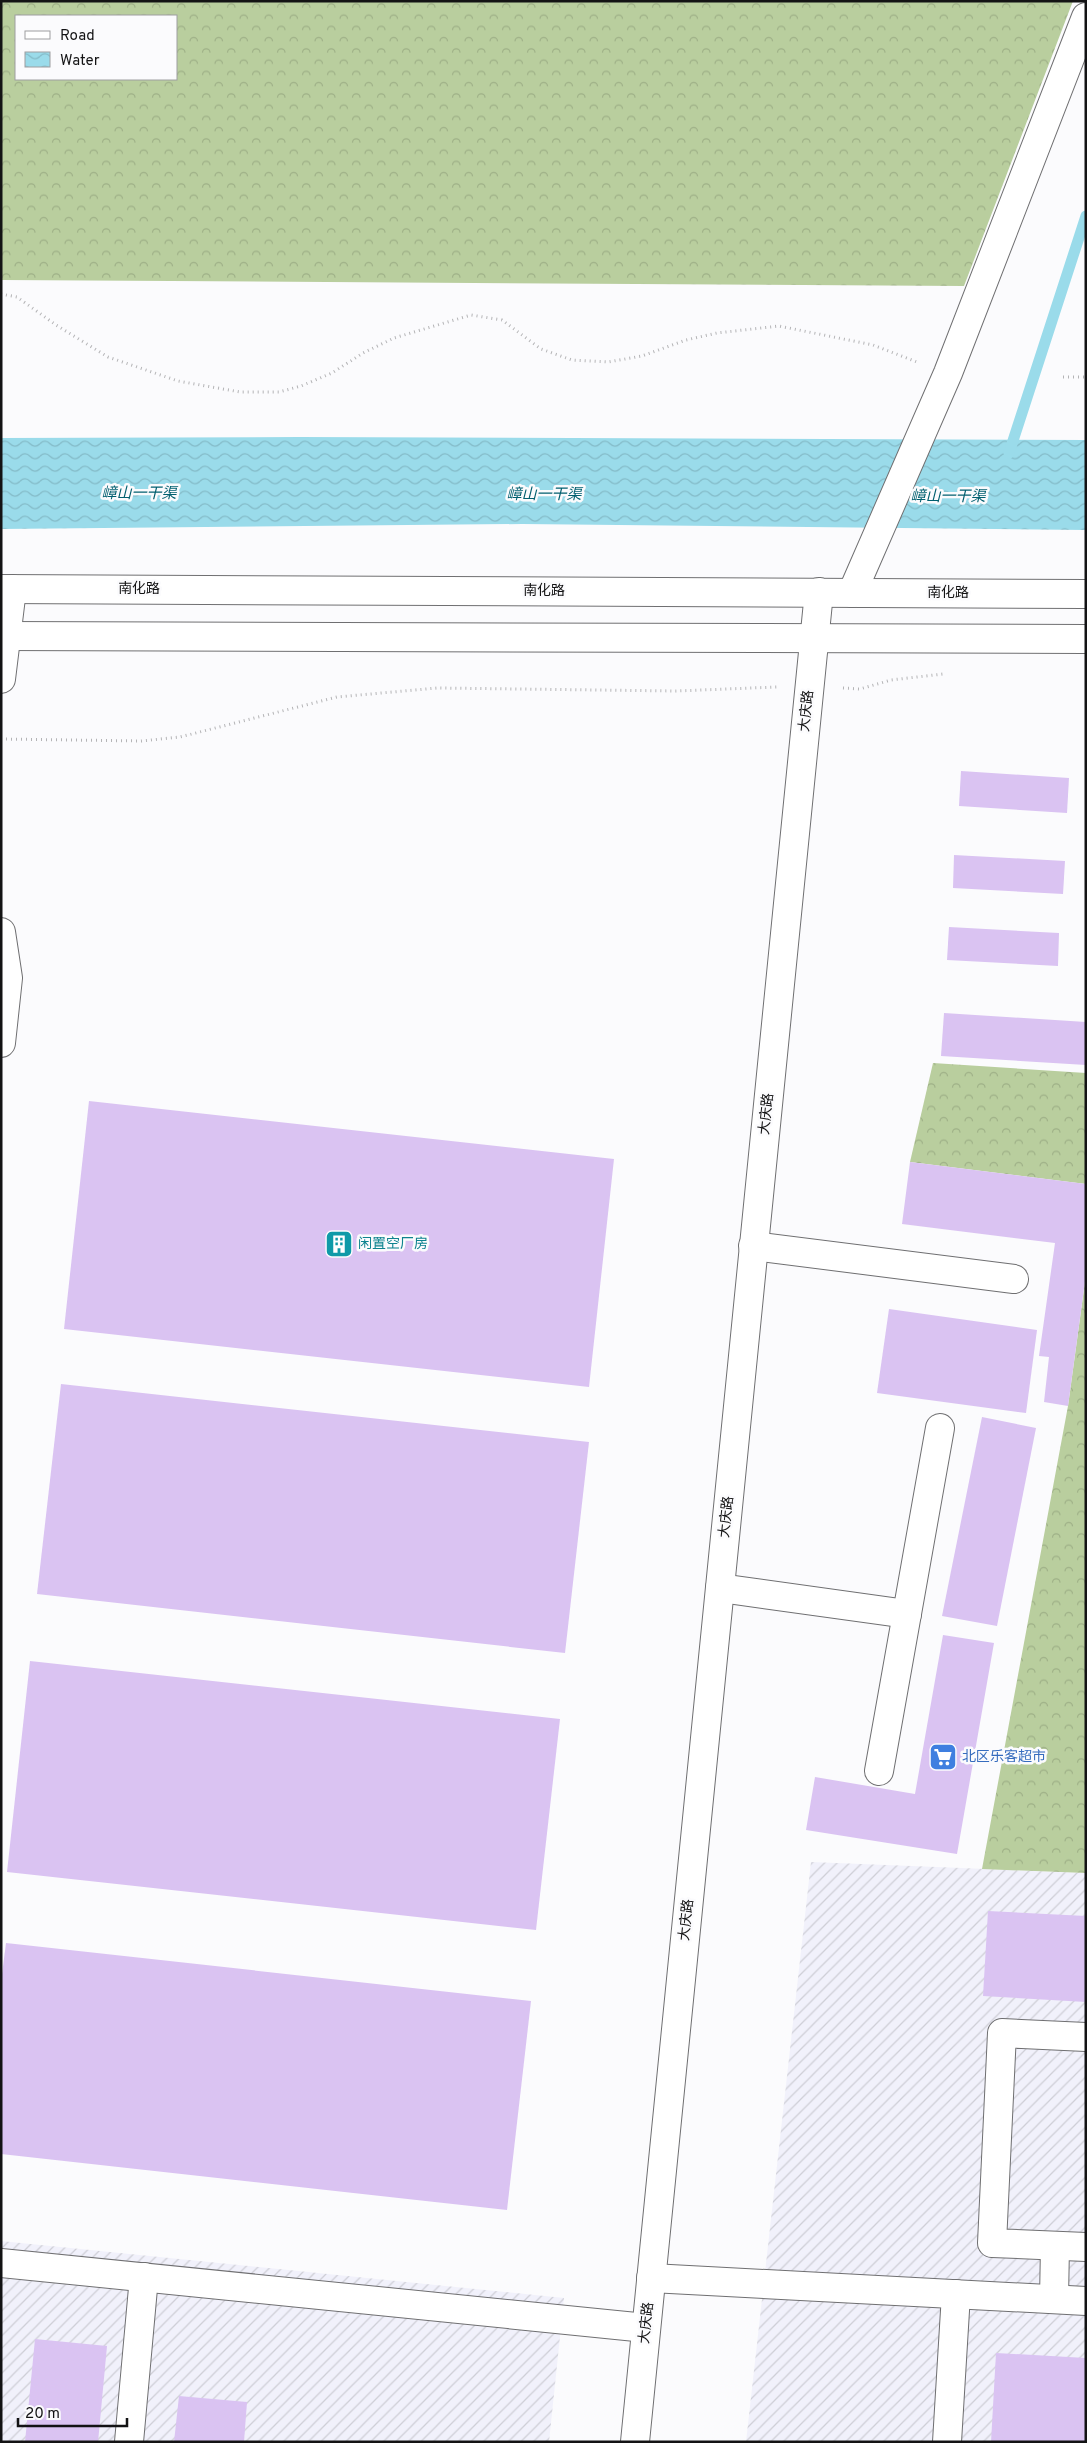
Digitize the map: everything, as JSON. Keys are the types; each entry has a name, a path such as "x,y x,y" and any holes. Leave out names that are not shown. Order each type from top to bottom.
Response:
{"street":[{"path":"856,584 948,373 1086,17"},
{"name":"南化路","path":"6,589 819,592 856,584 1086,594"},
{"path":"1,679 6,589"},
{"name":"大庆路","path":"635,2442 819,592"},
{"path":"3,636 1086,639"},
{"path":"1,932 8,978 1,1043"},
{"path":"753,1246 1014,1279"},
{"path":"880,1771 940,1428"},
{"path":"720,1588 907,1614"},
{"path":"1086,2038 1002,2033 992,2243 1086,2247"},
{"path":"1054,2299 1055,2246"},
{"path":"1,2263 646,2328"},
{"path":"128,2442 144,2277"},
{"path":"651,2278 1086,2301"},
{"path":"947,2442 956,2294"}],"path":[{"path":"1,294 17,297 56,325 108,357 178,381 240,392 279,392 301,386 332,373 363,353 394,338 471,315 502,320 541,348 572,360 608,362 642,356 686,340 717,333 779,326 873,345 948,373"},
{"path":"1063,377 1086,377"},
{"path":"1,739 141,741 180,738 338,697 437,688 676,691 809,686 860,689 891,680 948,673"}],"shaded area":[{"path":"811,1862 1086,1873 1086,2442 746,2442"},
{"path":"1,2241 564,2298 549,2442 1,2442"}],"green space":[{"path":"1,1 1073,1 964,286 1,280"},
{"path":"933,1063 1086,1073 1086,1184 910,1162"},
{"path":"1086,1274 1086,1873 982,1869 1068,1406"}],"water":[{"name":"嶂山一干渠","path":"299,437 1086,440 1086,530 522,524 1,529 1,438"}],"building":[{"path":"961,771 1069,778 1067,813 959,806"},
{"path":"954,855 1065,861 1063,894 953,888"},
{"path":"949,927 1059,933 1058,966 947,960"},
{"path":"944,1013 1086,1022 1086,1065 941,1056"},
{"name":"闲置空厂房","path":"89,1101 614,1159 589,1387 64,1329"},
{"path":"910,1162 1086,1184 1086,1274 1068,1406 1044,1402 1049,1357 1039,1356 1055,1243 902,1224"},
{"path":"889,1309 1037,1330 1026,1413 877,1393"},
{"path":"61,1384 589,1442 565,1653 37,1594"},
{"path":"982,1417 1036,1428 997,1626 942,1616"},
{"path":"943,1635 994,1643 957,1854 806,1830 815,1777 915,1794"},
{"path":"30,1661 560,1719 536,1930 7,1872"},
{"path":"988,1911 1086,1916 1086,2002 983,1996"},
{"path":"6,1943 531,2001 507,2210 1,2154 1,1982"},
{"path":"35,2339 107,2346 98,2442 25,2442"},
{"path":"996,2353 1086,2358 1086,2442 991,2442"},
{"path":"179,2396 247,2402 244,2442 174,2442"}],"waterway":[{"path":"1009,453 1086,216"}],"place":[{"name":"闲置空厂房","path":"339,1244"},
{"name":"北区乐客超市","path":"943,1757"}]}
